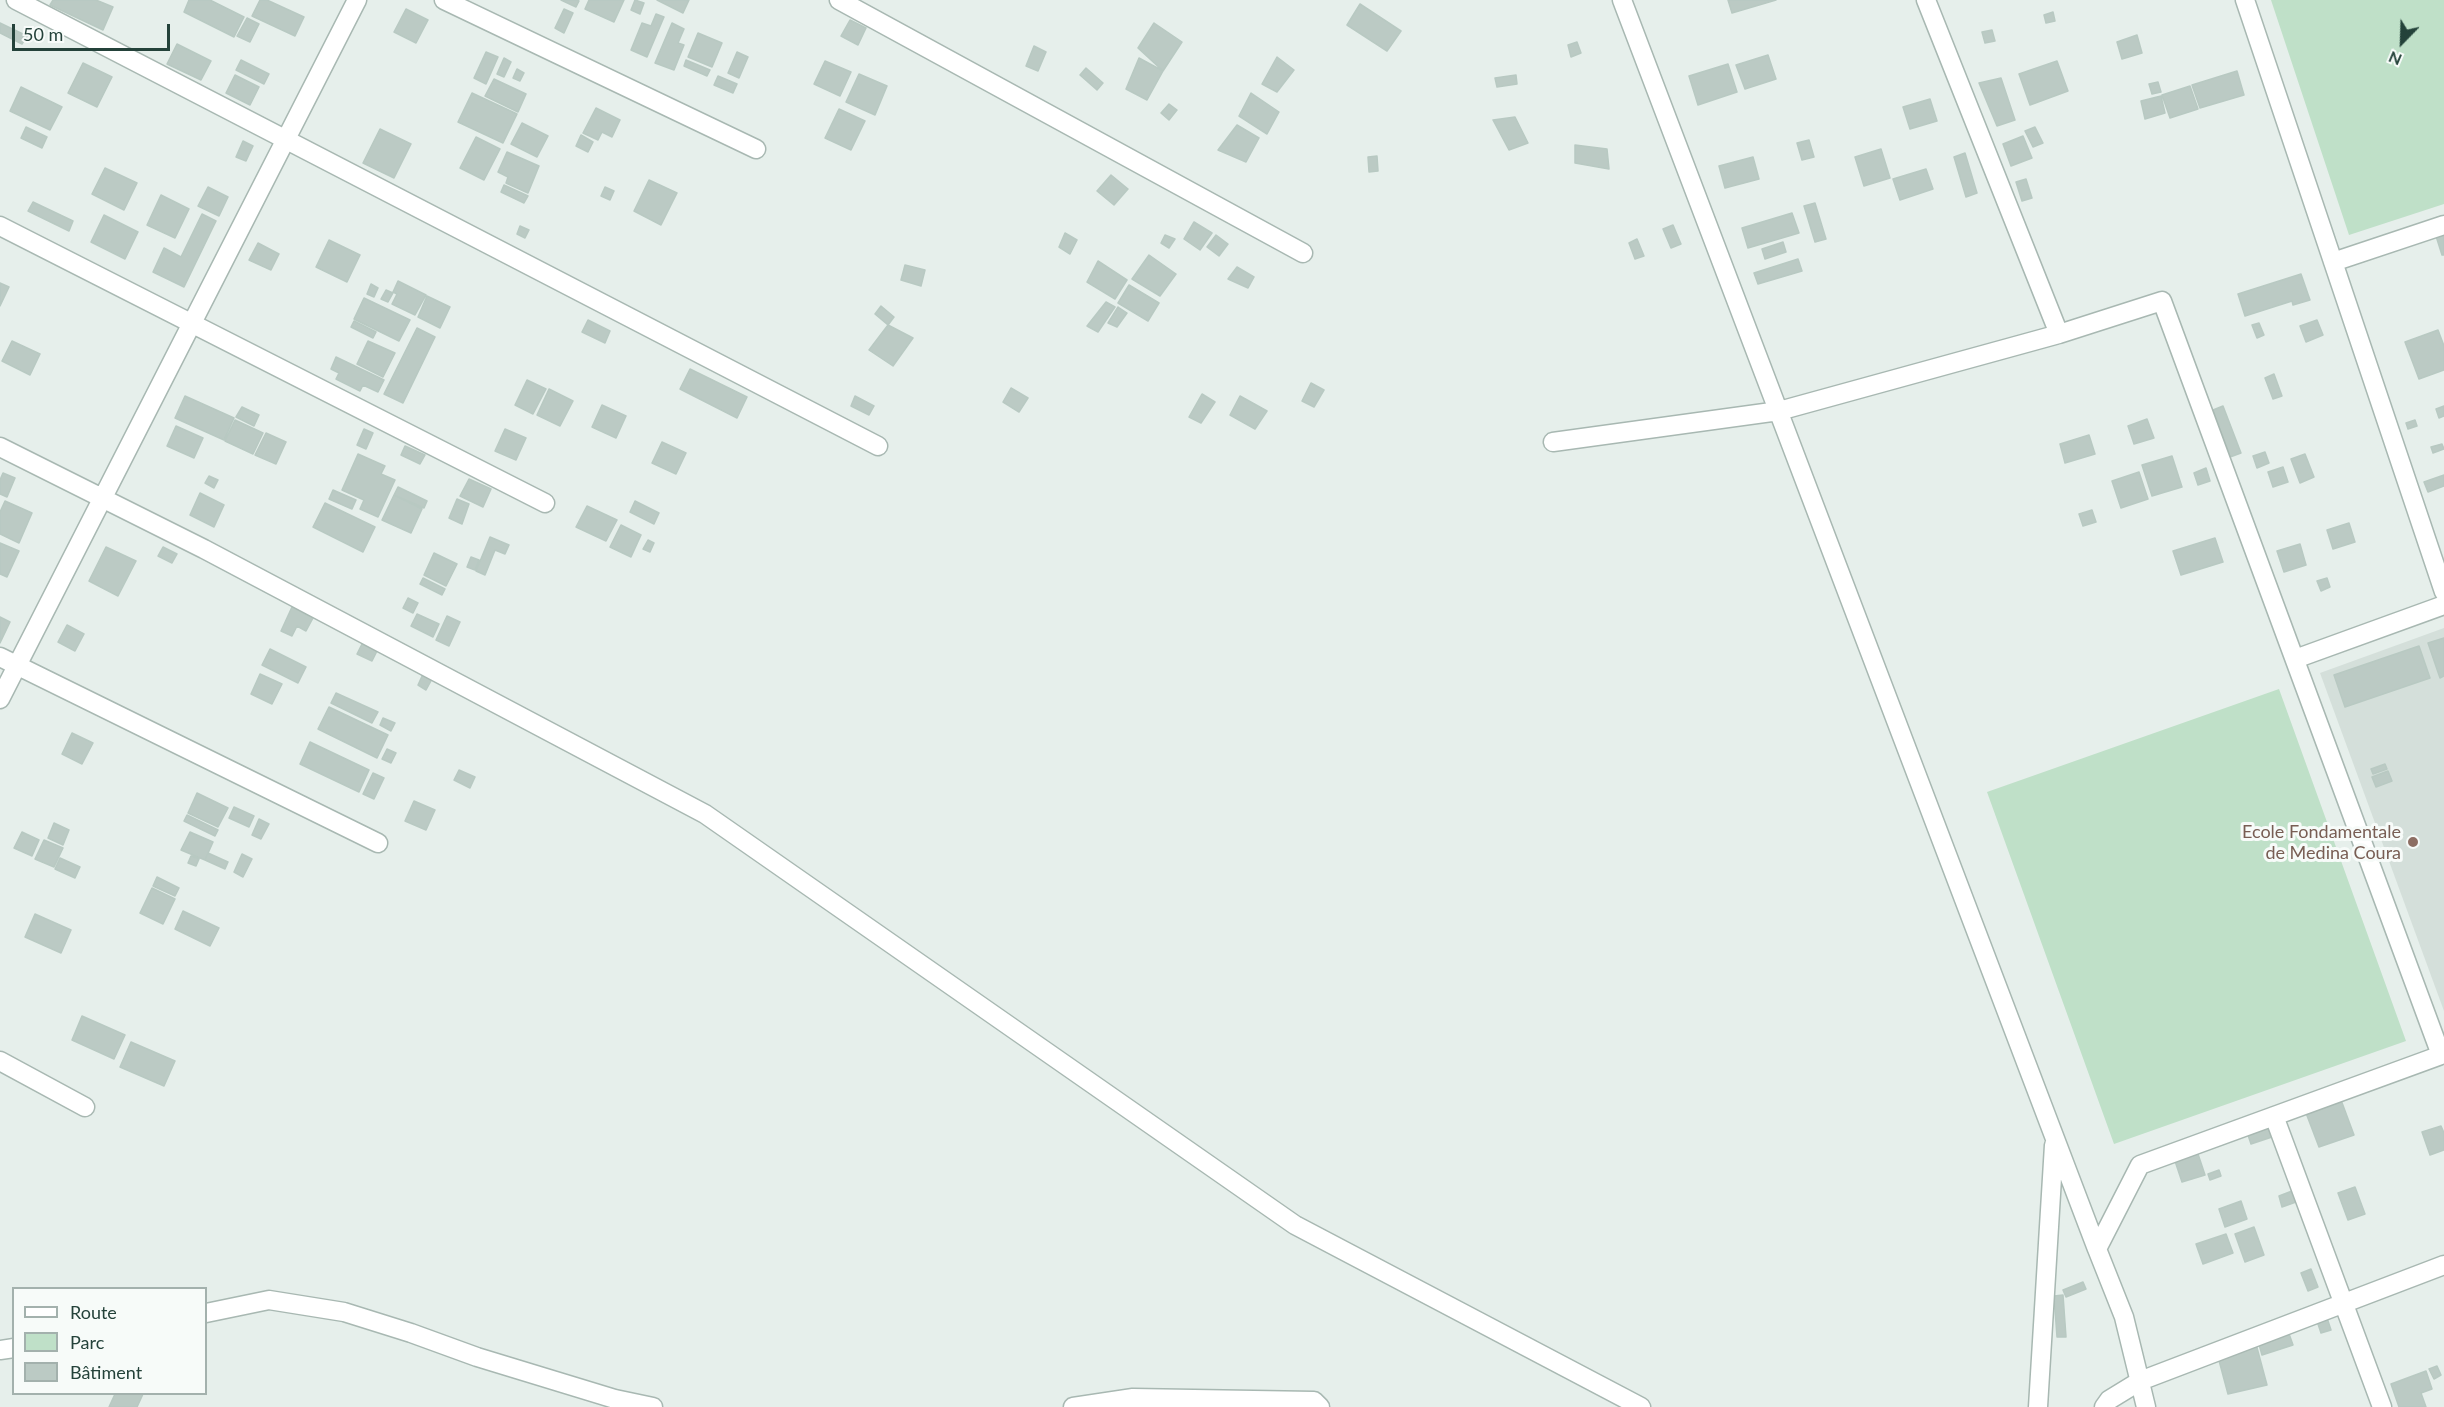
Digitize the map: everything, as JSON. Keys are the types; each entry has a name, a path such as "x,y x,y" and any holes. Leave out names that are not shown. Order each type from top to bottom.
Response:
{"street":[{"path":"16,0 878,446"},
{"path":"0,699 357,0"},
{"path":"444,0 756,148"},
{"path":"839,0 1304,253"},
{"path":"1622,0 2124,1317 2146,1407"},
{"path":"1926,0 2058,334"},
{"path":"2245,0 2444,592"},
{"path":"2333,262 2444,225"},
{"path":"0,226 545,503"},
{"path":"1553,442 1779,411 2058,334 2162,301 2443,1054 2140,1165 2097,1250"},
{"path":"0,447 204,549 705,814 1295,1225 1641,1407"},
{"path":"2295,659 2444,604"},
{"path":"0,657 378,843"},
{"path":"0,1061 85,1107"},
{"path":"2274,1116 2382,1407"},
{"path":"2038,1407 2054,1137"},
{"path":"2104,1407 2109,1400 2140,1381 2444,1265"},
{"path":"207,1313 269,1300 344,1312 615,1400 653,1407"},
{"path":"1073,1407 1133,1398 1314,1401 1320,1407"}],"shaded area":[{"name":"Ecole Fondamentale de Medina Coura","path":"2444,628 2444,1011 2320,673"}],"green space":[{"path":"2271,0 2444,0 2444,204 2349,235"},
{"path":"2279,689 2406,1041 2114,1144 1987,792"}],"building":[{"path":"53,0 96,0 113,7 103,30 50,5"},
{"path":"189,0 210,0 244,17 234,37 184,12"},
{"path":"260,0 267,0 304,17 295,36 252,16"},
{"path":"561,0 578,0 579,1 576,7"},
{"path":"589,0 624,0 614,22 585,9"},
{"path":"635,0 644,3 640,14 631,10"},
{"path":"657,0 689,0 683,13"},
{"path":"1728,0 1776,0 1732,13"},
{"path":"1360,4 1401,31 1387,51 1347,25"},
{"path":"406,9 428,20 416,43 394,32"},
{"path":"564,9 573,13 564,33 555,28"},
{"path":"2053,12 2055,21 2046,23 2044,15"},
{"path":"656,14 664,17 647,57 631,50 642,23 651,26"},
{"path":"247,18 259,24 250,42 237,36"},
{"path":"850,20 866,28 858,45 841,36"},
{"path":"0,23 27,36 22,44 0,33"},
{"path":"672,23 684,29 678,43 684,45 674,70 655,63"},
{"path":"1154,23 1182,42 1163,71 1138,48"},
{"path":"1992,30 1995,41 1985,43 1982,32"},
{"path":"698,33 722,43 712,67 688,57"},
{"path":"2137,35 2142,53 2122,59 2117,42"},
{"path":"1577,42 1581,53 1571,57 1568,45"},
{"path":"177,44 211,61 201,80 167,64"},
{"path":"1034,46 1046,52 1038,71 1026,66"},
{"path":"486,52 498,57 486,84 474,78"},
{"path":"737,52 748,57 739,78 728,73"},
{"path":"1768,55 1776,79 1745,89 1736,65"},
{"path":"1277,57 1294,70 1277,92 1262,84"},
{"path":"504,58 511,62 504,77 497,74"},
{"path":"1139,58 1163,71 1147,100 1126,89"},
{"path":"241,60 269,74 264,84 236,70"},
{"path":"686,60 710,70 707,76 684,66"},
{"path":"825,61 851,72 840,96 814,84"},
{"path":"2057,61 2068,91 2030,105 2019,74"},
{"path":"83,63 112,77 97,107 68,93"},
{"path":"1728,64 1737,92 1698,105 1689,76"},
{"path":"1086,68 1103,83 1097,90 1080,75"},
{"path":"517,69 524,73 520,81 513,78"},
{"path":"2237,71 2244,95 2200,108 2192,85"},
{"path":"859,74 887,86 875,115 846,102"},
{"path":"235,75 259,87 250,105 226,93"},
{"path":"1516,75 1517,84 1497,87 1495,78"},
{"path":"718,76 737,84 733,93 714,85"},
{"path":"2001,78 2015,120 1997,126 1979,83"},
{"path":"494,79 526,94 518,112 485,96"},
{"path":"2158,82 2161,92 2152,94 2149,84"},
{"path":"2190,86 2198,109 2170,118 2162,95"},
{"path":"21,87 62,107 50,130 10,111"},
{"path":"472,93 517,114 503,143 458,122"},
{"path":"1251,93 1279,112 1267,134 1239,116"},
{"path":"2161,96 2165,113 2145,119 2141,101"},
{"path":"1930,99 1937,121 1910,129 1903,107"},
{"path":"1169,104 1177,110 1169,120 1161,113"},
{"path":"596,108 620,120 612,137 602,132 598,140 583,133"},
{"path":"839,109 865,121 851,150 825,138"},
{"path":"1515,117 1528,143 1509,150 1493,120"},
{"path":"522,123 548,136 537,157 511,144"},
{"path":"1237,125 1259,138 1246,162 1218,150"},
{"path":"26,127 47,137 42,148 21,138"},
{"path":"2035,127 2043,143 2033,147 2025,131"},
{"path":"380,129 411,144 394,178 363,163"},
{"path":"581,135 593,142 588,152 576,146"},
{"path":"2023,136 2032,158 2011,166 2003,144"},
{"path":"476,137 500,149 484,180 460,168"},
{"path":"1809,140 1814,157 1802,160 1797,143"},
{"path":"243,141 253,146 246,161 236,157"},
{"path":"1575,145 1607,149 1609,169 1575,163"},
{"path":"1881,149 1890,178 1864,186 1855,157"},
{"path":"507,152 539,166 528,193 506,183 508,177 498,172"},
{"path":"1965,153 1977,193 1966,197 1954,157"},
{"path":"1377,156 1378,171 1369,172 1368,157"},
{"path":"1753,157 1759,179 1725,188 1719,166"},
{"path":"105,168 137,183 124,210 92,194"},
{"path":"1926,169 1933,189 1900,200 1893,179"},
{"path":"1111,175 1128,189 1114,205 1097,191"},
{"path":"2026,179 2032,198 2022,201 2016,182"},
{"path":"649,180 677,193 661,225 634,211"},
{"path":"504,185 528,196 524,203 501,192"},
{"path":"208,187 228,197 219,216 198,206"},
{"path":"605,187 614,191 610,200 601,196"},
{"path":"161,195 189,209 175,238 147,225"},
{"path":"33,202 73,221 69,231 28,211"},
{"path":"1815,203 1826,239 1815,242 1804,206"},
{"path":"1792,213 1799,233 1748,248 1742,228"},
{"path":"202,214 216,221 184,287 153,272 164,248 181,257"},
{"path":"104,215 138,232 125,259 91,242"},
{"path":"1194,222 1212,233 1200,250 1184,239"},
{"path":"1673,225 1681,244 1671,248 1663,229"},
{"path":"520,226 529,230 525,238 517,234"},
{"path":"1065,233 1077,240 1070,254 1059,247"},
{"path":"2444,234 2444,255 2442,255 2436,236"},
{"path":"1165,235 1175,239 1169,248 1161,243"},
{"path":"1216,235 1228,244 1219,256 1207,247"},
{"path":"1637,239 1644,256 1635,259 1629,243"},
{"path":"329,240 360,255 347,282 316,267"},
{"path":"1783,242 1786,252 1765,259 1762,249"},
{"path":"258,243 279,254 271,270 249,260"},
{"path":"1149,255 1176,274 1160,296 1132,279"},
{"path":"1798,259 1802,271 1758,284 1754,273"},
{"path":"1098,261 1127,280 1115,299 1087,282"},
{"path":"905,265 925,270 921,286 901,280"},
{"path":"1237,267 1254,277 1248,288 1228,279"},
{"path":"2301,274 2310,300 2293,305 2292,301 2245,316 2238,294"},
{"path":"398,281 426,295 415,315 392,304 397,294 393,292"},
{"path":"0,283 9,287 0,306"},
{"path":"371,284 378,288 374,297 367,294"},
{"path":"1129,285 1159,303 1148,321 1118,303"},
{"path":"386,290 393,293 388,302 381,299"},
{"path":"427,296 450,307 440,328 418,317"},
{"path":"364,298 410,320 399,341 354,319"},
{"path":"1106,302 1115,307 1098,332 1087,326"},
{"path":"881,306 894,317 888,325 875,314"},
{"path":"1118,307 1127,313 1117,327 1108,323"},
{"path":"588,320 610,331 605,343 582,332"},
{"path":"2317,320 2323,335 2306,342 2300,326"},
{"path":"354,321 376,332 373,338 351,327"},
{"path":"2259,323 2264,335 2257,338 2252,325"},
{"path":"888,325 913,338 893,366 869,350"},
{"path":"417,328 435,337 403,403 384,394"},
{"path":"2438,330 2444,346 2444,370 2419,379 2405,342"},
{"path":"12,341 40,354 30,375 2,361"},
{"path":"368,341 395,353 383,377 357,364"},
{"path":"336,357 384,380 378,392 363,385 360,391 336,379 339,373 331,369"},
{"path":"690,369 747,397 737,418 680,389"},
{"path":"2274,374 2282,396 2273,399 2265,378"},
{"path":"527,380 546,389 533,414 515,405"},
{"path":"1311,383 1324,390 1314,407 1302,401"},
{"path":"1011,388 1028,398 1019,412 1003,402"},
{"path":"549,389 573,401 560,426 537,415"},
{"path":"1202,394 1215,402 1201,423 1189,417"},
{"path":"185,396 234,418 224,440 175,418"},
{"path":"855,396 874,406 869,415 851,406"},
{"path":"1240,396 1267,411 1255,429 1230,415"},
{"path":"602,405 626,416 616,438 592,427"},
{"path":"2223,406 2241,453 2230,457 2213,410"},
{"path":"2444,406 2444,416 2439,418 2436,409"},
{"path":"242,407 259,415 254,426 236,417"},
{"path":"2147,419 2154,438 2134,444 2128,426"},
{"path":"235,420 263,433 253,454 225,441"},
{"path":"2415,420 2417,426 2408,429 2406,423"},
{"path":"176,426 203,438 194,458 167,446"},
{"path":"364,429 373,433 366,449 357,445"},
{"path":"505,429 526,438 516,460 495,451"},
{"path":"266,433 286,442 276,464 255,455"},
{"path":"2089,435 2095,454 2065,463 2060,444"},
{"path":"662,442 686,453 676,474 652,463"},
{"path":"2442,444 2444,449 2433,453 2431,447"},
{"path":"405,446 425,455 420,464 401,455"},
{"path":"2265,452 2269,463 2257,468 2253,456"},
{"path":"358,454 385,466 381,474 395,480 378,517 360,509 364,500 342,490"},
{"path":"2305,454 2314,477 2300,483 2291,459"},
{"path":"2172,456 2182,487 2152,496 2142,465"},
{"path":"2283,467 2288,482 2273,487 2268,472"},
{"path":"2206,468 2210,481 2198,485 2194,473"},
{"path":"2139,472 2148,499 2121,508 2112,481"},
{"path":"3,473 15,478 7,497 0,494 0,480"},
{"path":"2444,475 2444,486 2428,492 2424,482"},
{"path":"209,476 218,480 214,488 205,483"},
{"path":"469,479 491,489 483,507 460,496"},
{"path":"398,487 427,501 424,508 394,495"},
{"path":"333,490 356,500 352,509 329,499"},
{"path":"200,493 224,505 214,527 190,515"},
{"path":"394,495 422,509 411,533 382,520"},
{"path":"457,499 469,504 462,524 449,518"},
{"path":"5,501 32,513 19,543 0,534 0,512"},
{"path":"635,501 659,513 654,524 630,512"},
{"path":"325,503 375,527 363,552 313,527"},
{"path":"587,506 617,520 606,541 576,527"},
{"path":"2092,510 2096,522 2083,526 2079,514"},
{"path":"2349,523 2355,542 2333,549 2327,530"},
{"path":"621,525 641,535 631,557 610,547"},
{"path":"490,537 509,545 505,554 495,550 485,575 476,571"},
{"path":"2215,538 2223,562 2181,575 2173,551"},
{"path":"648,540 654,543 650,552 643,549"},
{"path":"0,543 19,551 7,577 0,574"},
{"path":"2300,544 2306,565 2284,572 2277,551"},
{"path":"106,547 136,561 118,596 89,581"},
{"path":"163,547 177,554 172,563 158,556"},
{"path":"434,553 457,564 446,586 424,575"},
{"path":"471,557 479,560 475,570 467,567"},
{"path":"423,578 445,589 442,595 420,584"},
{"path":"2327,578 2330,587 2321,591 2317,581"},
{"path":"408,598 418,603 413,613 403,608"},
{"path":"292,607 313,618 306,631 297,626 292,636 281,631"},
{"path":"417,614 439,624 433,637 411,626"},
{"path":"447,616 460,622 449,646 436,640"},
{"path":"0,617 10,622 0,643"},
{"path":"67,625 84,634 75,651 58,642"},
{"path":"2444,638 2444,676 2440,678 2428,643"},
{"path":"362,644 377,651 372,661 357,654"},
{"path":"2419,646 2430,678 2345,707 2334,675"},
{"path":"270,649 306,667 298,683 262,665"},
{"path":"260,674 282,684 272,704 251,694"},
{"path":"423,674 432,679 426,690 418,685"},
{"path":"336,693 378,712 372,723 331,703"},
{"path":"329,707 388,735 377,758 318,729"},
{"path":"383,718 395,723 391,731 380,725"},
{"path":"72,733 93,743 82,764 62,754"},
{"path":"310,742 369,770 359,792 300,764"},
{"path":"387,749 396,753 391,763 382,759"},
{"path":"2385,764 2387,769 2373,774 2371,769"},
{"path":"459,770 475,777 470,788 454,780"},
{"path":"2388,771 2392,781 2376,787 2372,777"},
{"path":"373,773 384,778 374,799 363,794"},
{"path":"197,793 228,808 218,827 188,813"},
{"path":"414,801 435,810 426,830 405,821"},
{"path":"234,807 254,816 249,827 229,818"},
{"path":"187,815 218,830 215,836 184,821"},
{"path":"259,819 269,824 261,839 252,835"},
{"path":"54,823 69,830 63,845 48,838"},
{"path":"22,832 39,840 32,856 14,848"},
{"path":"190,832 213,842 205,860 181,850"},
{"path":"44,840 63,848 54,867 35,859"},
{"path":"208,853 228,862 225,869 205,860"},
{"path":"242,854 252,859 243,877 234,872"},
{"path":"191,856 199,859 196,866 188,863"},
{"path":"60,858 80,867 75,878 55,869"},
{"path":"157,877 179,888 175,896 153,886"},
{"path":"152,888 175,899 163,924 140,913"},
{"path":"183,911 219,928 210,946 175,929"},
{"path":"35,914 71,930 61,953 25,937"},
{"path":"82,1016 125,1035 114,1059 72,1040"},
{"path":"131,1042 175,1061 164,1086 120,1067"},
{"path":"2341,1100 2354,1135 2319,1147 2306,1113"},
{"path":"2441,1126 2444,1133 2444,1150 2430,1155 2422,1132"},
{"path":"2269,1128 2272,1137 2251,1144 2248,1135"},
{"path":"2197,1151 2205,1175 2182,1182 2174,1158"},
{"path":"2219,1170 2221,1176 2210,1180 2208,1174"},
{"path":"2355,1187 2365,1214 2348,1220 2338,1193"},
{"path":"2292,1191 2296,1202 2282,1207 2279,1196"},
{"path":"2241,1201 2247,1219 2225,1227 2219,1209"},
{"path":"2254,1227 2264,1255 2245,1262 2235,1234"},
{"path":"2226,1234 2233,1253 2203,1264 2196,1244"},
{"path":"2311,1269 2318,1287 2308,1291 2301,1273"},
{"path":"2083,1282 2086,1289 2066,1297 2063,1290"},
{"path":"2063,1295 2066,1337 2057,1337 2054,1296"},
{"path":"2327,1318 2331,1330 2321,1333 2317,1321"},
{"path":"2288,1331 2293,1345 2262,1355 2258,1341"},
{"path":"2256,1344 2267,1385 2228,1394 2217,1353"},
{"path":"2437,1366 2441,1375 2434,1379 2429,1369"},
{"path":"2426,1371 2432,1389 2421,1393 2426,1407 2399,1407 2391,1384"},
{"path":"115,1395 143,1395 137,1407 109,1407"}],"place":[{"name":"Ecole Fondamentale de Medina Coura","path":"2413,842"}]}
